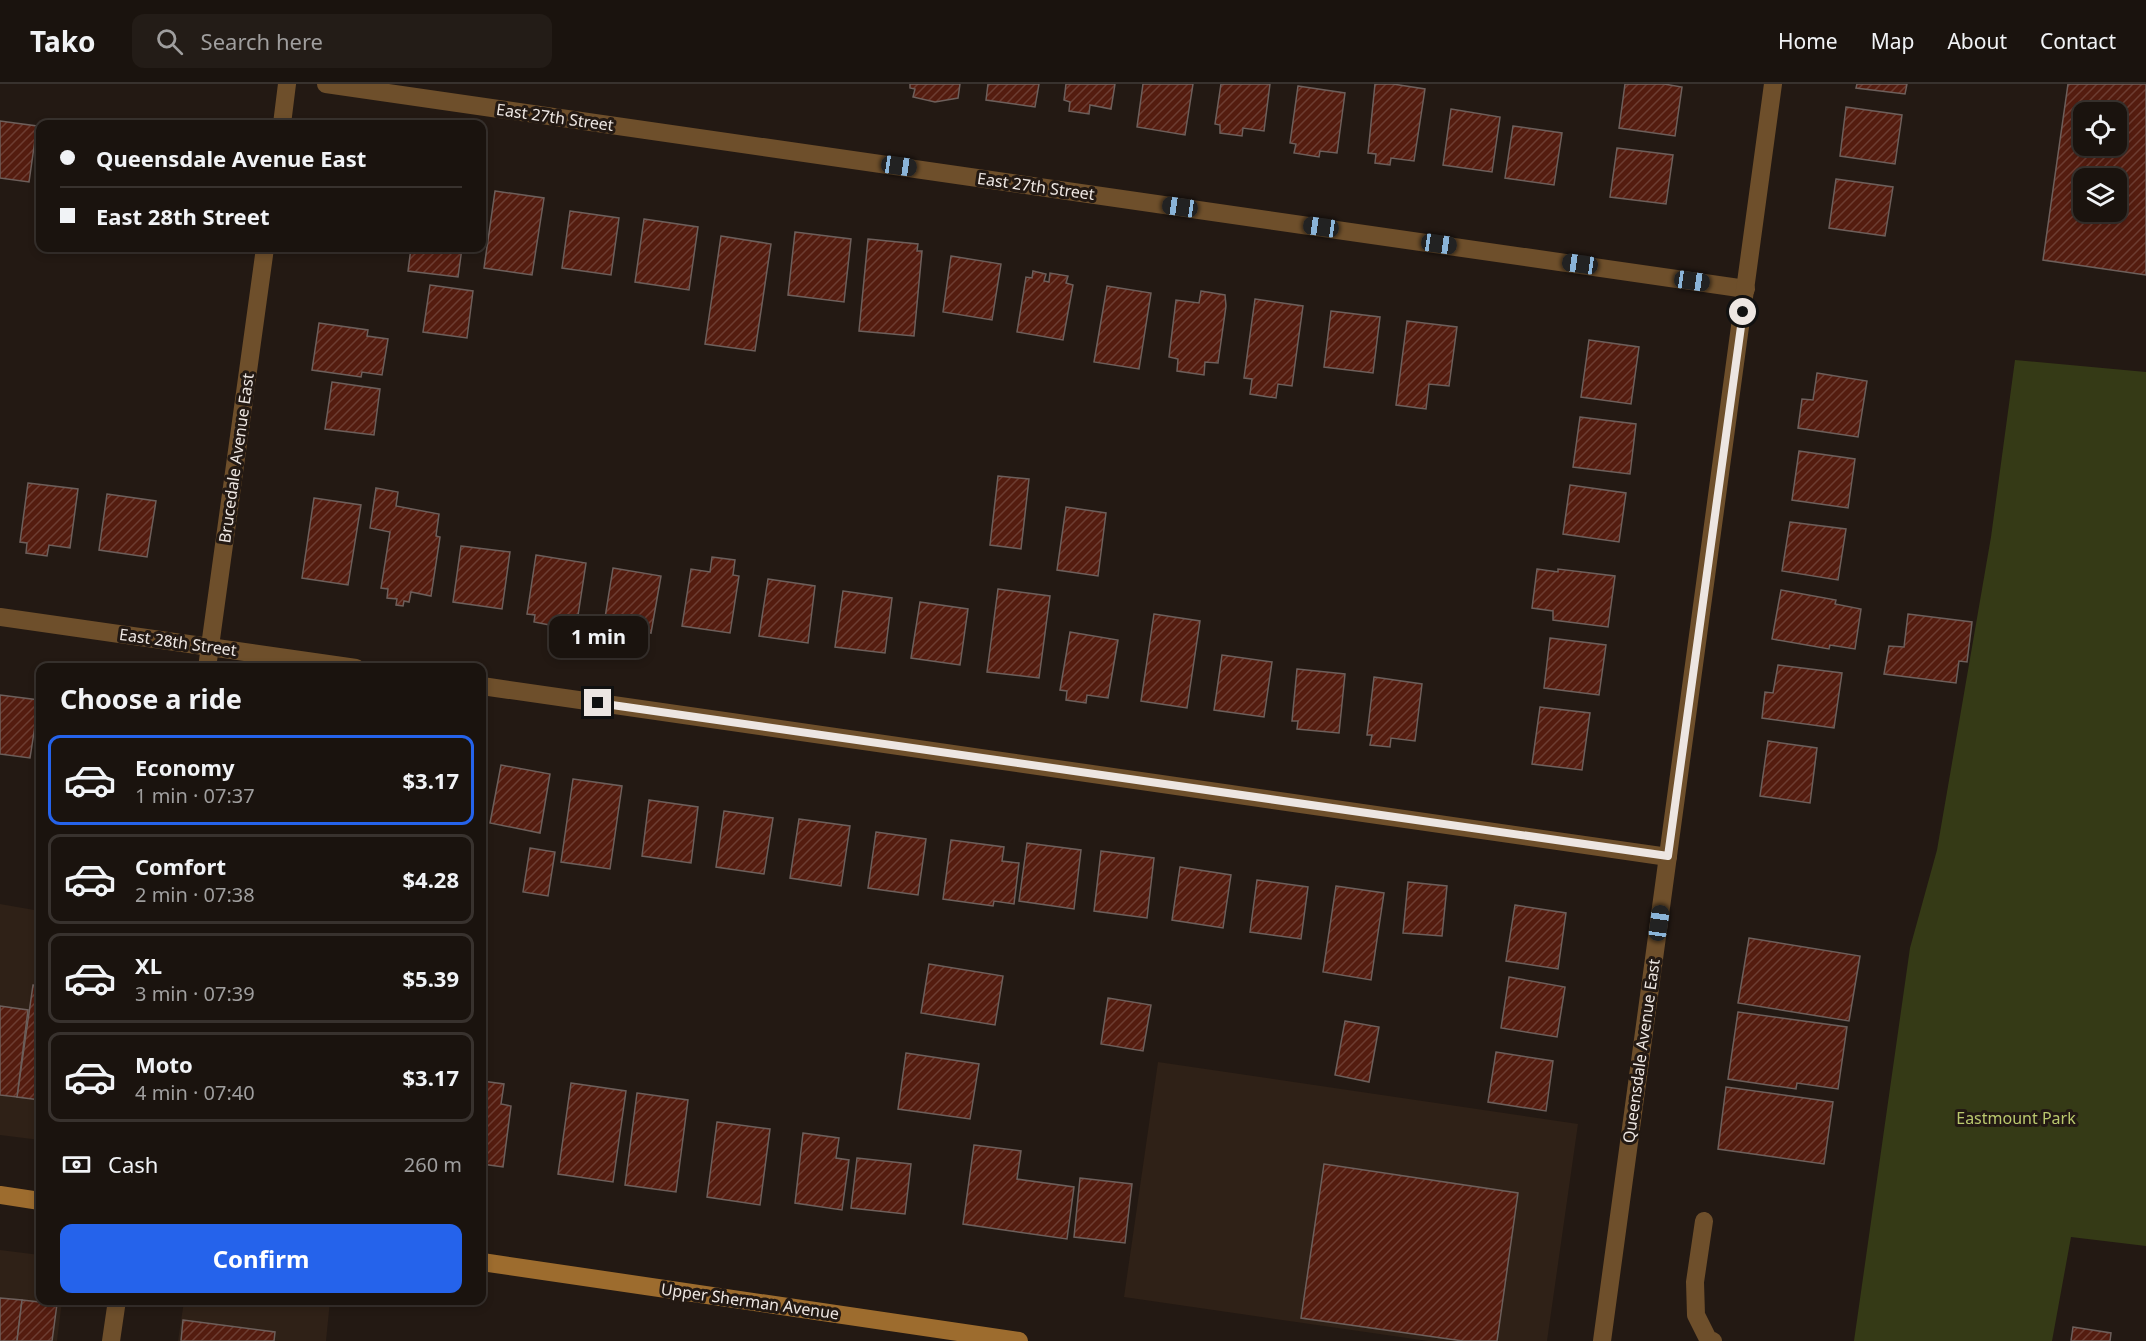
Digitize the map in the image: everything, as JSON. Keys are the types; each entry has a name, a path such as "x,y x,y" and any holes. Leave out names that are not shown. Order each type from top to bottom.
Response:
{"main road":[{"path":"0,1195 36,1200"},
{"name":"Upper Sherman Avenue","path":"486,1263 1019,1341"}],"street":[{"path":"283,120 288,84"},
{"name":"East 27th Street","path":"326,84 1746,289"},
{"name":"Queensdale Avenue East","path":"1602,1341 1773,84"},
{"name":"Brucedale Avenue East","path":"208,663 264,252"},
{"name":"East 28th Street","path":"0,617 323,663"},
{"path":"486,687 1668,856"},
{"path":"1704,1221 1695,1282 1696,1315 1708,1339 1713,1341"},
{"path":"111,1341 116,1305"}],"shaded area":[{"path":"0,904 36,910 36,1140 0,1135"},
{"path":"1158,1062 1578,1124 1547,1341 1428,1341 1124,1297"},
{"path":"0,1250 36,1254 36,1305 62,1305 57,1341 0,1341"},
{"path":"183,1305 330,1305 326,1341 178,1341"}],"green space":[{"name":"Eastmount Park","path":"2015,360 2146,372 2146,1246 2071,1237 2052,1341 1854,1341 1910,948 1937,850 1991,537"}],"building":[{"path":"910,84 960,84 958,98 935,102 913,97 915,89 910,88"},
{"path":"988,84 1039,84 1035,107 986,100"},
{"path":"1066,84 1115,84 1111,109 1090,105 1089,114 1069,111 1070,102 1064,100"},
{"path":"1143,84 1193,84 1185,135 1137,127"},
{"path":"1221,84 1270,84 1264,131 1243,128 1242,136 1220,133 1220,125 1215,124"},
{"path":"1375,84 1425,89 1414,161 1391,158 1390,165 1375,163 1376,154 1368,153"},
{"path":"1625,84 1664,84 1682,87 1675,136 1619,128"},
{"path":"1857,84 1907,84 1905,94 1856,88"},
{"path":"2068,84 2146,84 2146,275 2043,260"},
{"path":"1298,86 1345,93 1337,153 1320,151 1319,157 1294,153 1296,144 1290,143"},
{"path":"1846,107 1902,115 1895,164 1840,156"},
{"path":"1451,109 1500,117 1492,172 1443,165"},
{"path":"0,121 36,126 29,182 0,178"},
{"path":"1513,126 1562,133 1554,185 1505,178"},
{"path":"1617,148 1673,155 1666,204 1610,197"},
{"path":"1836,179 1893,187 1885,236 1829,228"},
{"path":"495,191 544,198 532,275 484,268"},
{"path":"570,211 619,218 611,275 562,268"},
{"path":"644,219 698,227 689,290 635,282"},
{"path":"795,232 851,239 844,302 788,295"},
{"path":"721,236 771,244 755,351 705,344"},
{"path":"868,239 918,244 917,251 922,251 914,336 859,331"},
{"path":"410,252 461,252 458,277 408,271"},
{"path":"951,256 1001,264 992,320 943,312"},
{"path":"1033,271 1046,274 1044,281 1049,282 1050,273 1068,276 1066,283 1073,285 1063,340 1017,332 1026,277 1032,278"},
{"path":"430,285 473,291 467,338 423,332"},
{"path":"1107,286 1151,293 1139,369 1094,362"},
{"path":"1201,291 1225,295 1226,306 1218,363 1205,362 1204,375 1177,371 1178,359 1169,357 1176,300 1199,303"},
{"path":"1255,299 1303,306 1292,386 1278,384 1276,398 1250,394 1252,379 1244,378"},
{"path":"1331,311 1380,317 1373,373 1324,367"},
{"path":"1407,321 1457,327 1449,386 1429,384 1426,409 1396,405"},
{"path":"319,323 368,330 367,336 388,339 382,375 362,372 361,377 312,370"},
{"path":"1589,340 1639,347 1631,404 1581,397"},
{"path":"1817,373 1867,381 1858,437 1798,428 1802,399 1813,400"},
{"path":"332,382 380,389 374,435 325,429"},
{"path":"1580,417 1636,424 1630,474 1573,467"},
{"path":"1799,451 1855,459 1848,508 1792,500"},
{"path":"998,476 1029,479 1021,549 990,545"},
{"path":"28,483 78,489 70,548 49,545 47,556 26,553 27,543 20,542"},
{"path":"1570,485 1626,493 1619,542 1563,534"},
{"path":"376,488 398,492 396,506 439,514 436,536 440,537 431,596 411,592 409,602 404,601 403,606 396,605 397,599 387,598 388,589 381,588 390,532 370,528"},
{"path":"107,494 156,501 147,557 99,550"},
{"path":"314,498 361,505 348,585 302,578"},
{"path":"1066,507 1106,513 1098,576 1057,570"},
{"path":"1790,522 1846,529 1838,580 1782,571"},
{"path":"461,546 510,552 502,609 453,602"},
{"path":"536,555 586,563 577,622 556,619 555,626 534,622 535,615 527,614"},
{"path":"712,557 735,560 733,575 739,576 730,633 682,626 691,569 710,572"},
{"path":"613,568 661,576 651,633 630,629 629,636 609,633 610,625 604,624"},
{"path":"1537,569 1558,572 1558,569 1615,576 1608,627 1553,620 1553,611 1532,608"},
{"path":"768,579 815,586 808,643 759,636"},
{"path":"998,589 1050,596 1039,678 987,672"},
{"path":"1781,590 1836,600 1835,604 1861,609 1855,649 1830,645 1829,649 1772,639"},
{"path":"843,591 892,598 885,653 835,647"},
{"path":"920,602 968,609 960,665 911,658"},
{"path":"1154,614 1200,621 1187,708 1141,701"},
{"path":"1908,614 1972,622 1967,662 1959,661 1956,683 1884,674 1889,646 1904,647"},
{"path":"1070,632 1118,640 1108,698 1087,695 1086,703 1066,700 1067,691 1060,690"},
{"path":"1550,638 1606,645 1599,695 1544,688"},
{"path":"1222,655 1272,662 1264,717 1214,710"},
{"path":"1778,665 1842,673 1834,728 1762,718 1765,692 1773,693"},
{"path":"1297,669 1345,674 1339,733 1297,729 1298,721 1292,721"},
{"path":"1374,677 1422,684 1415,741 1391,738 1390,747 1370,745 1372,735 1367,735"},
{"path":"0,695 36,700 36,719 30,758 0,754"},
{"path":"1540,707 1590,713 1582,770 1532,764"},
{"path":"1768,741 1817,748 1810,803 1760,796"},
{"path":"501,765 550,774 540,833 490,823"},
{"path":"573,779 622,786 610,869 561,862"},
{"path":"649,800 698,807 691,863 642,856"},
{"path":"724,811 773,818 764,874 716,867"},
{"path":"799,819 850,826 841,886 790,878"},
{"path":"876,832 926,839 918,895 868,888"},
{"path":"951,840 1004,847 1002,861 1019,863 1014,904 994,901 993,906 943,899"},
{"path":"1027,843 1081,850 1074,909 1019,901"},
{"path":"530,848 555,852 548,896 523,892"},
{"path":"1101,851 1154,858 1147,918 1094,911"},
{"path":"1180,867 1231,875 1223,928 1172,920"},
{"path":"1257,880 1308,887 1301,939 1250,932"},
{"path":"1408,882 1447,886 1442,936 1403,933"},
{"path":"1336,886 1384,893 1371,980 1323,972"},
{"path":"1515,905 1566,913 1558,969 1506,961"},
{"path":"1749,938 1860,956 1849,1021 1738,1003"},
{"path":"929,964 1003,976 995,1025 921,1013"},
{"path":"1509,977 1565,987 1557,1037 1501,1028"},
{"path":"33,985 36,985 36,1099 17,1097"},
{"path":"1108,998 1151,1005 1143,1051 1101,1044"},
{"path":"0,1006 28,1010 17,1097 0,1095"},
{"path":"1738,1012 1847,1027 1838,1089 1797,1083 1796,1089 1728,1079"},
{"path":"1345,1021 1379,1027 1369,1082 1335,1075"},
{"path":"1496,1052 1553,1061 1546,1111 1488,1102"},
{"path":"906,1053 979,1064 970,1119 898,1109"},
{"path":"486,1082 504,1084 501,1104 511,1106 503,1167 486,1165"},
{"path":"571,1083 626,1091 613,1182 558,1174"},
{"path":"1726,1087 1833,1102 1824,1164 1718,1149"},
{"path":"637,1093 688,1100 676,1192 625,1185"},
{"path":"717,1122 770,1129 760,1205 707,1197"},
{"path":"803,1133 839,1138 836,1158 849,1160 842,1210 795,1203"},
{"path":"974,1145 1021,1151 1017,1179 1074,1187 1067,1239 963,1224"},
{"path":"857,1158 911,1164 905,1214 851,1208"},
{"path":"1324,1164 1518,1193 1497,1341 1463,1341 1301,1318"},
{"path":"1080,1178 1132,1184 1125,1243 1074,1237"},
{"path":"0,1298 22,1300 17,1341 0,1341"},
{"path":"22,1300 36,1302 36,1305 57,1305 52,1341 17,1341"},
{"path":"183,1320 275,1332 274,1341 181,1341"},
{"path":"2073,1327 2111,1333 2110,1341 2071,1341"}],"route":[{"path":"598,703 1668,856 1743,312"}]}
